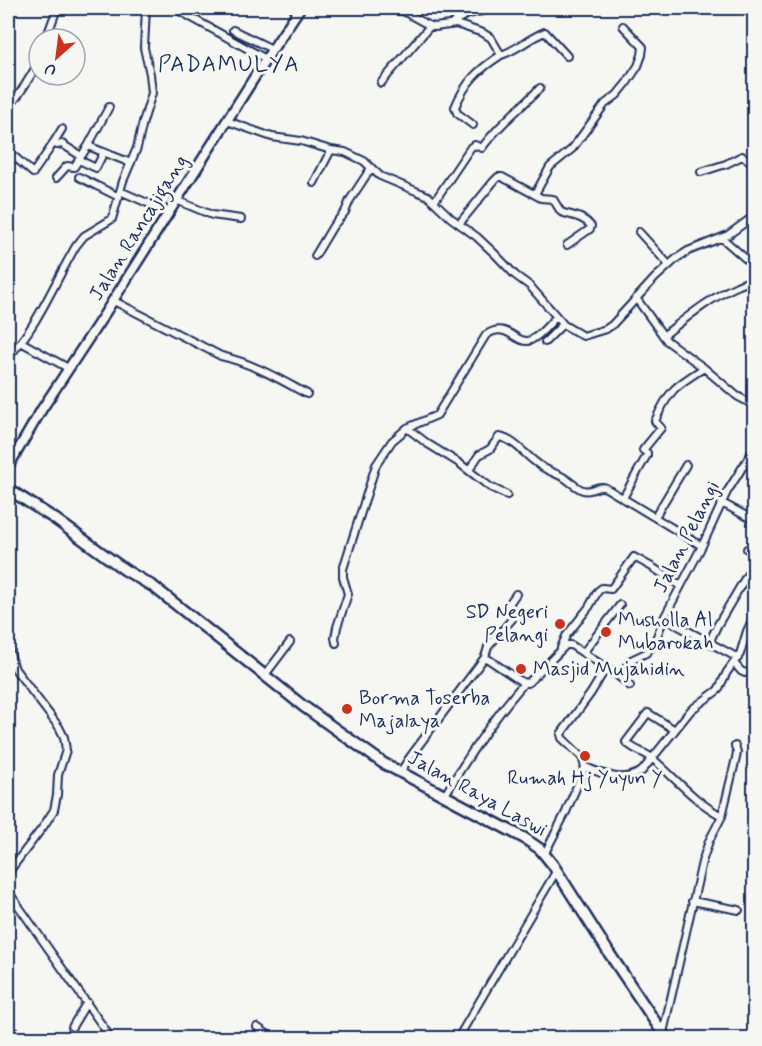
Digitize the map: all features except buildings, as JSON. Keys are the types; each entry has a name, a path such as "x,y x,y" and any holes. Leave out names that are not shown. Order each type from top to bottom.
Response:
{"main road":[{"name":"Jalan Rancajigang","path":"8,467 36,418 300,8"},
{"name":"Jalan Raya Laswi","path":"8,489 55,519 125,570 154,587 322,721 383,763 524,838 545,853 664,1036"}],"street":[{"path":"50,27 55,14 54,8"},
{"path":"8,357 26,345 37,317 76,246 84,236 112,219 122,194 152,93 144,48 146,8"},
{"path":"174,8 266,59"},
{"path":"380,8 403,11 430,26 452,24 486,34 501,55"},
{"path":"452,24 469,14 496,8"},
{"path":"381,83 430,26"},
{"path":"535,194 550,167 572,149 605,104 619,93 638,66 643,47 623,26"},
{"path":"233,30 272,50"},
{"path":"474,125 457,113 456,106 471,77 484,66 545,32 567,56"},
{"path":"8,108 27,82"},
{"path":"434,202 471,147 482,148 504,121 540,88"},
{"path":"56,178 67,166 74,167 109,107"},
{"path":"227,121 272,137 301,141 345,153 364,161 380,176 428,196 530,286 563,324 583,336 612,325 655,278 688,251 729,235 754,216"},
{"path":"8,151 33,173 62,129"},
{"path":"53,143 62,144 96,168 104,152"},
{"path":"88,146 131,162"},
{"path":"314,183 331,150"},
{"path":"701,172 742,156 754,165"},
{"path":"315,256 372,168"},
{"path":"79,177 168,212"},
{"path":"459,224 498,177 504,177 544,199 553,199 561,212 579,217 590,224 590,229 567,245"},
{"path":"176,200 210,214 241,219"},
{"path":"639,232 669,265"},
{"path":"722,238 754,266"},
{"path":"663,336 711,300 737,285 754,279"},
{"path":"636,298 663,336 678,350 737,396 754,405"},
{"path":"112,300 222,356 260,369 307,394"},
{"path":"336,643 336,631 348,594 343,569 376,465 392,441 407,428 437,415 486,335 500,330 528,341 534,339 556,317"},
{"path":"545,342 563,324"},
{"path":"26,345 68,368"},
{"path":"623,498 647,455 643,450 661,428 655,421 669,393 681,382 704,368"},
{"path":"407,428 454,459 493,489 507,495"},
{"path":"469,470 479,455 490,449 501,437 539,465 584,490 601,486 702,546"},
{"name":"Jalan Pelangi","path":"618,676 631,660 652,647 664,618 727,492 754,449"},
{"path":"656,517 686,465"},
{"path":"722,502 750,518"},
{"path":"747,549 754,553"},
{"path":"445,795 507,703 524,683 528,683 561,648 566,636 589,607 598,591 602,588 610,589 634,557 681,586"},
{"path":"709,643 754,563"},
{"path":"401,771 484,657 488,647 513,618 509,604 516,594"},
{"path":"583,653 620,605"},
{"path":"585,767 603,774 626,778 642,771 691,710 716,693 742,650 754,616"},
{"path":"664,618 736,661 741,671 745,673 754,670"},
{"path":"265,675 290,642"},
{"path":"561,648 568,645 583,653 630,686"},
{"path":"8,647 15,669 59,727 64,737 66,750 58,775 53,814 8,873"},
{"path":"484,657 524,683"},
{"path":"545,853 585,767 582,757 562,738 561,734 606,668"},
{"path":"675,730 650,714 646,714 626,742 652,758 686,791 703,805 722,816"},
{"path":"664,1036 702,862 709,841 722,816 736,758 735,747"},
{"path":"458,1038 557,870"},
{"path":"8,891 111,1038"},
{"path":"693,900 739,910"},
{"path":"72,1027 87,1002"},
{"path":"257,1027 273,1038"},
{"path":"8,1030 20,1037 29,1038"}],"place":[{"name":"SD Negeri Pelangi","path":"560,624"},
{"name":"Musholla Al Mubarokah","path":"606,632"},
{"name":"Masjid Mujahidin","path":"521,669"},
{"name":"Borma Toserba Majalaya","path":"347,709"},
{"name":"Rumah Hj Yuyun Y","path":"585,756"}],"district":[{"name":"PADAMULYA","path":"229,65"}]}
